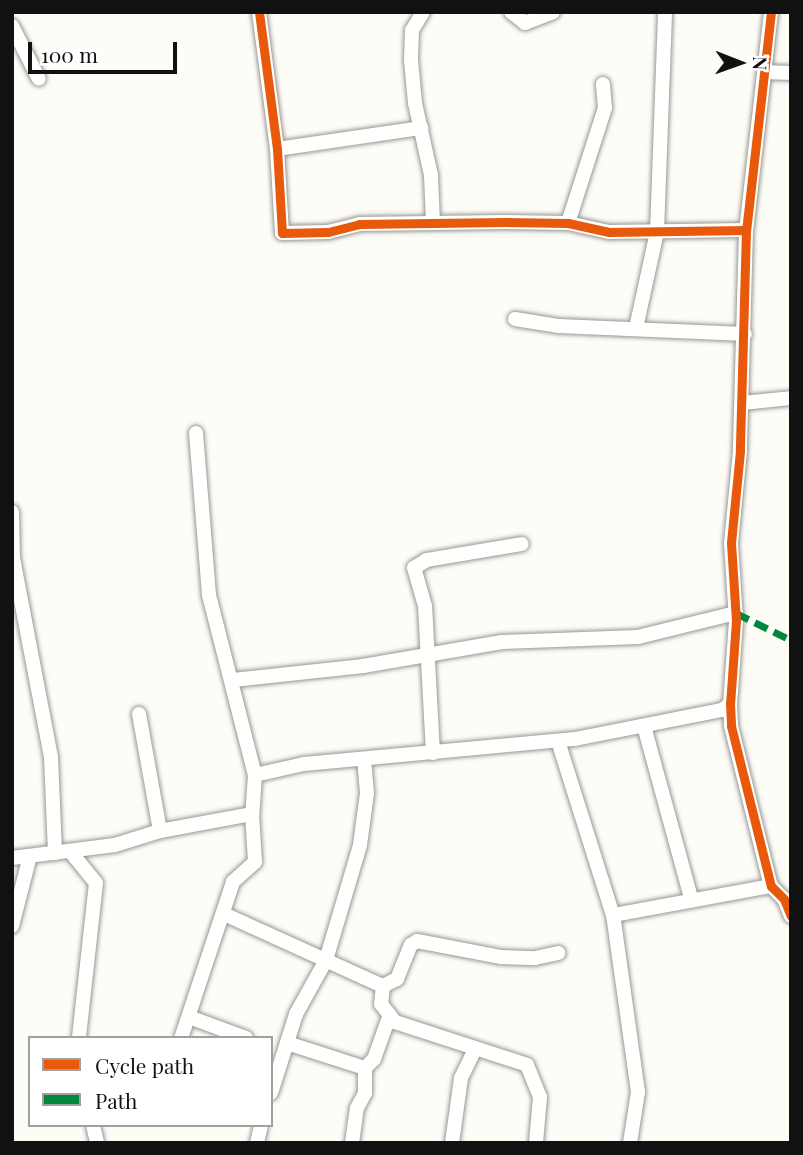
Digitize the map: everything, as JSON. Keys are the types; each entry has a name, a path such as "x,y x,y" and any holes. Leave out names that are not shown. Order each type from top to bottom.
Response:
{"street":[{"path":"259,12 277,149 282,233 328,232 359,224 433,222 568,223 609,232 746,230"},
{"path":"423,12 412,30 411,60 431,175 433,222"},
{"path":"511,12 525,23 553,12"},
{"path":"636,328 657,232 664,12"},
{"path":"771,12 746,230 742,403 731,543 736,612 730,704 731,726 771,886 784,898 791,916"},
{"path":"12,26 39,79"},
{"path":"765,72 791,73"},
{"path":"568,223 605,108 603,84"},
{"path":"277,149 421,128"},
{"path":"515,319 559,326 745,334"},
{"path":"742,403 791,398"},
{"path":"182,1036 233,882 255,862 252,814 255,775 233,680 209,595 196,433"},
{"path":"12,512 13,558 51,757 63,852 96,883 79,1036"},
{"path":"433,753 424,591 414,568 427,560 522,544"},
{"path":"233,680 426,656 516,641 543,644 638,637 684,629 736,612"},
{"path":"255,775 365,759 558,741 722,710 730,704"},
{"path":"139,714 160,831"},
{"path":"643,726 692,901"},
{"path":"558,741 614,915 638,1093 630,1143"},
{"path":"273,1084 281,1046 304,996 326,960 365,819 365,759"},
{"path":"12,858 115,845 160,831 252,814"},
{"path":"12,926 30,856"},
{"path":"614,915 771,886"},
{"path":"224,914 383,986"},
{"path":"383,986 397,979 411,945 417,942 501,957 535,958 558,953"},
{"path":"383,986 381,1004 389,1017 474,1051 527,1065 535,1076 540,1097 536,1143"},
{"path":"189,1017 241,1036"},
{"path":"352,1143 357,1108 365,1093 365,1068 374,1059 389,1017"},
{"path":"281,1046 345,1065 365,1068"},
{"path":"453,1143 461,1078 474,1051"}],"marked path":[{"path":"736,613 791,640"}],"cycle path":[{"path":"259,12 277,149 282,233 328,232 359,224 505,222 568,223 609,232 746,230"},
{"path":"771,12 746,230 740,451 731,543 736,621 730,704 731,726 771,886 784,899 791,916"}]}
